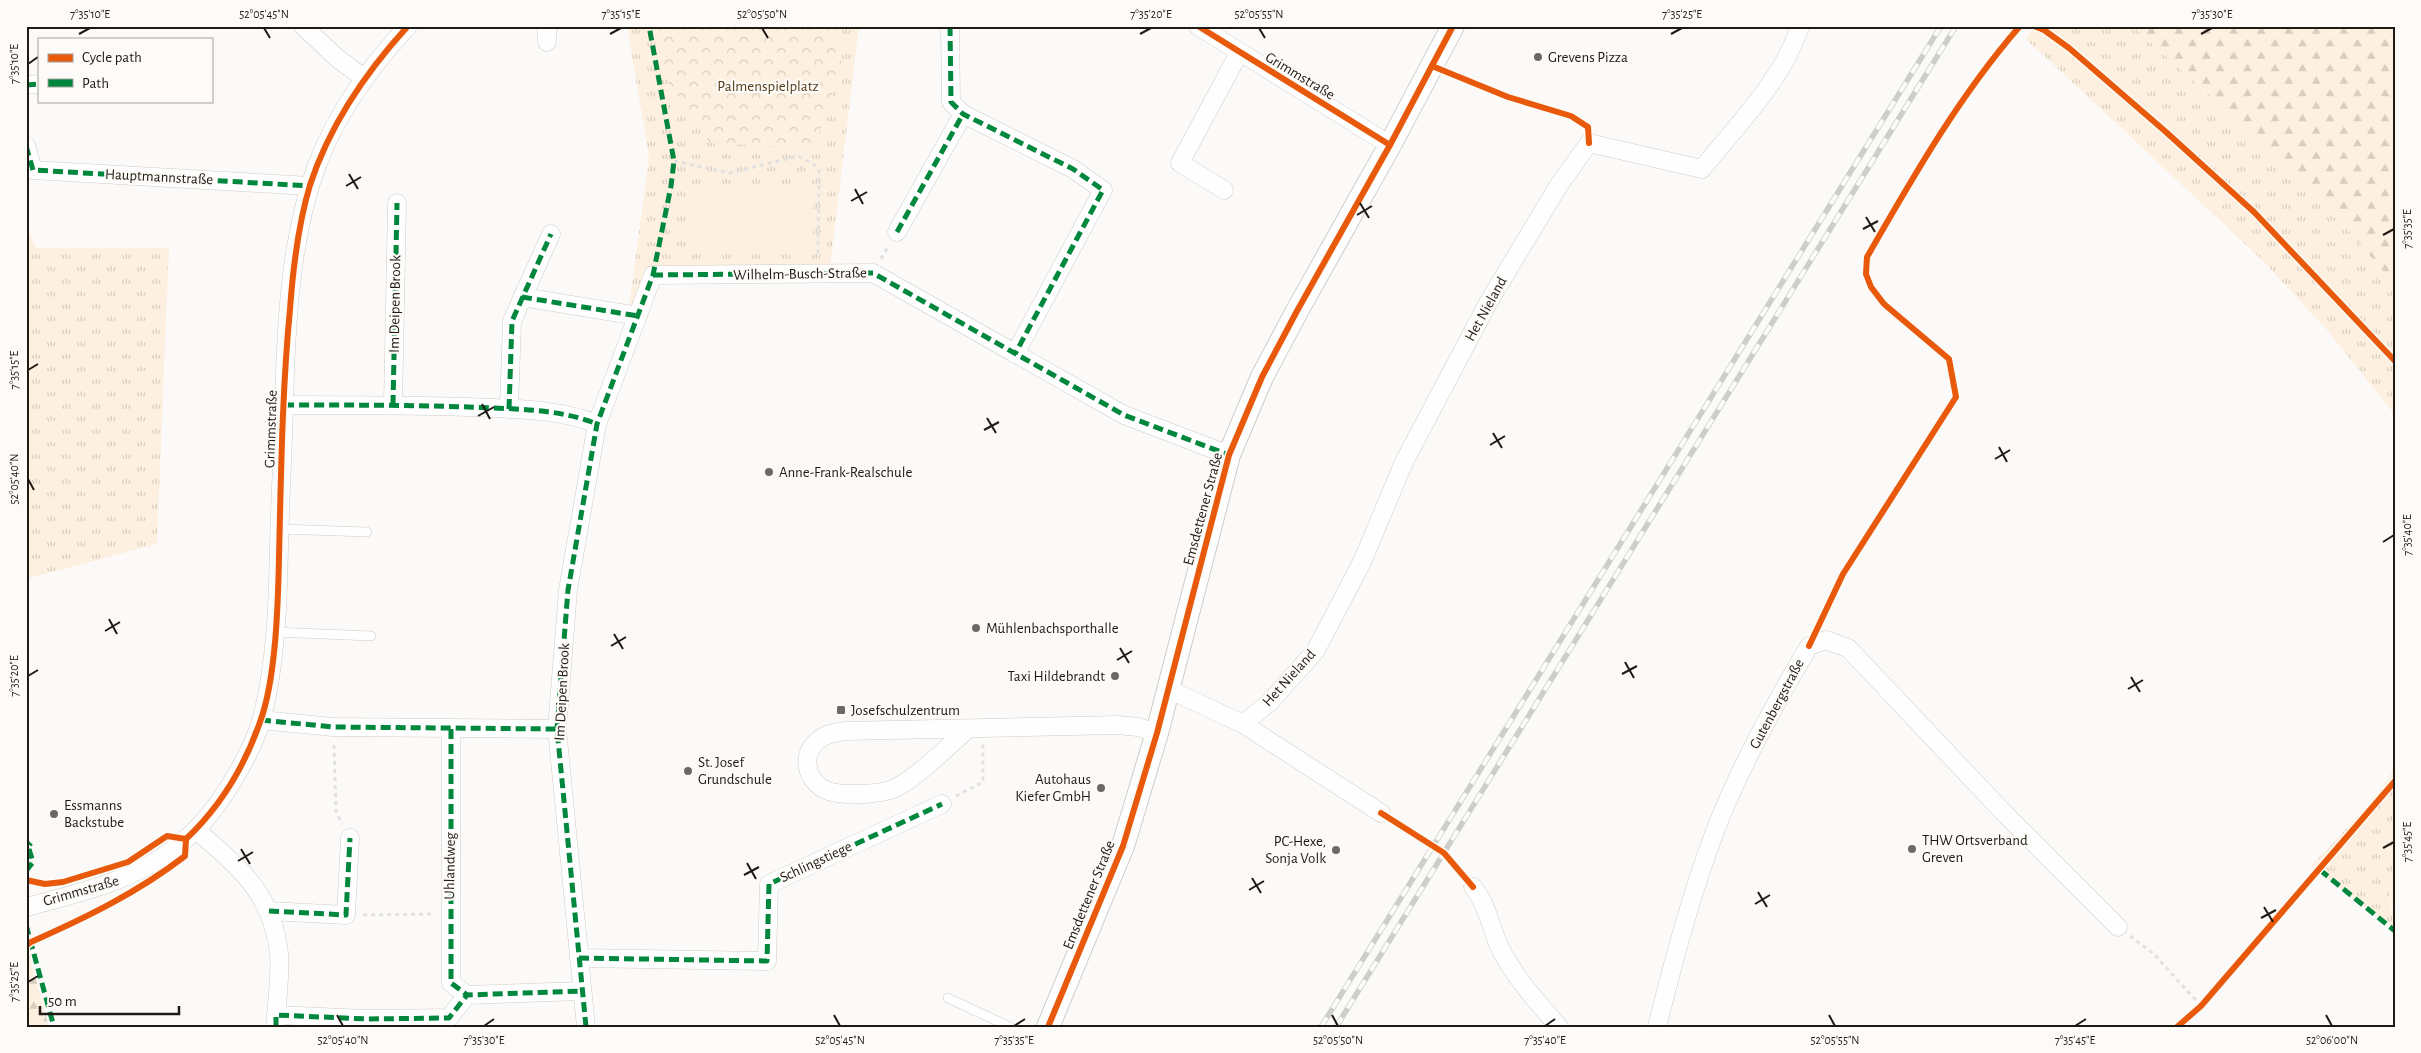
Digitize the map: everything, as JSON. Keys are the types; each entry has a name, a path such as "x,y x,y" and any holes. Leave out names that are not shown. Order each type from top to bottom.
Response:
{"street":[{"path":"303,26 337,58 364,78"},
{"name":"Grimmstraße","path":"26,906 83,893 121,880 156,862 196,830 221,799 240,767 261,720 270,679 274,632 280,529 285,363 299,233 310,186 342,112 364,78 408,26"},
{"path":"950,26 951,102 963,114 1073,169 1103,190 1015,354"},
{"name":"Grimmstraße","path":"1198,26 1390,145"},
{"name":"Emsdettener Straße","path":"1048,1027 1122,846 1157,733 1229,455 1271,360 1390,145 1453,26"},
{"name":"Het Nieland","path":"1243,724 1270,702 1316,650 1362,562 1404,462 1488,303 1559,184 1589,143 1702,169 1766,89 1794,44 1800,26"},
{"path":"1224,190 1180,162 1239,53"},
{"path":"896,232 963,114"},
{"name":"Hauptmannstraße","path":"26,146 33,170 310,186"},
{"name":"Im Deipen Brook","path":"394,405 397,203"},
{"path":"509,409 512,321 550,234"},
{"name":"Wilhelm-Busch-Straße","path":"653,276 874,273 1124,415 1229,455"},
{"name":"Im Deipen Brook","path":"586,1027 557,729 568,590 597,424 653,276"},
{"path":"522,297 638,316"},
{"path":"284,405 394,405 509,409 578,417 597,424"},
{"name":"Gutenbergstraße","path":"1658,1027 1679,938 1717,826 1762,728 1808,646 1826,640 1848,648 2006,815 2118,926"},
{"path":"1168,689 1243,724 1381,813"},
{"path":"261,720 333,727 557,729"},
{"path":"975,728 910,778 895,788 884,792 846,794 826,790 812,778 807,767 810,749 822,737 845,731 975,728 1138,726 1157,733"},
{"name":"Uhlandweg","path":"451,729 449,914 451,983 467,995"},
{"name":"Schlingstiege","path":"579,958 767,961 769,884 942,804"},
{"path":"196,830 247,876 269,911 279,954 276,1021 449,1018 467,995 582,991"},
{"path":"269,911 346,915 350,838"},
{"path":"1473,887 1484,900 1502,952 1525,989 1560,1027"}],"lane":[{"path":"280,529 368,532"},
{"path":"274,632 371,636"},
{"path":"948,998 1010,1027"}],"path":[{"path":"674,161 730,173 798,156 815,164 820,171 818,274"},
{"path":"874,273 896,232"},
{"path":"333,727 336,812 350,838"},
{"path":"942,804 983,782 975,728"},
{"path":"346,915 449,914"},
{"path":"2118,926 2154,954 2201,1006"},
{"path":"2195,1011 2207,999"}],"green space":[{"path":"627,26 859,26 830,268 659,269 649,311 629,307 649,157"},
{"name":"Palmenspielplatz","path":"656,26 836,26 842,66 814,148 710,143 664,76"},
{"path":"2033,26 2133,26 2317,193 2395,285 2395,415 2326,329 2265,263 2026,39"},
{"path":"2133,26 2395,26 2395,285 2317,193"},
{"path":"688,189 813,189 813,253 688,253"},
{"path":"26,224 36,248 169,248 157,544 26,579"},
{"path":"2395,768 2395,885 2389,893 2395,929 2311,866 2366,807"},
{"path":"2395,885 2395,919 2389,892"},
{"path":"27,946 49,1027 26,1027"}],"railway":[{"path":"1321,1027 1941,26"},
{"path":"1336,1027 1956,26"}],"marked path":[{"path":"586,1027 557,729 568,590 597,424 653,275 671,186 674,161 649,26"},
{"path":"950,26 951,102 963,114 1073,169 1103,190 1015,354"},
{"path":"26,85 38,84"},
{"path":"897,232 963,114"},
{"path":"26,146 33,170 310,186"},
{"path":"393,405 397,203"},
{"path":"509,409 512,321 551,234"},
{"path":"653,275 873,273 1124,415 1229,455"},
{"path":"522,297 638,316"},
{"path":"284,405 517,409 550,412 597,424"},
{"path":"261,720 333,727 557,729"},
{"path":"451,729 451,983 467,995"},
{"path":"579,958 767,961 769,884 942,804"},
{"path":"269,911 346,915 350,838"},
{"path":"26,871 33,862 28,846 31,843"},
{"path":"2320,870 2395,931"},
{"path":"26,925 54,1027"},
{"path":"276,1027 276,1015 367,1019 449,1018 467,995 582,991"}],"cycle path":[{"path":"186,839 210,813 239,769 260,722 270,685 277,619 282,434 287,340 294,262 310,185 328,141 350,100 377,62 408,26"},
{"path":"1198,26 1390,145"},
{"path":"1048,1027 1123,846 1157,733 1229,455 1262,377 1390,145 1453,26"},
{"path":"1809,646 1843,574 1956,397 1949,359 1884,304 1871,287 1866,274 1867,257 1957,109 1977,80 2020,26"},
{"path":"2034,26 2044,30 2069,48 2254,212 2395,361"},
{"path":"1432,66 1508,97 1571,116 1588,127 1589,143"},
{"path":"2177,1027 2201,1006 2395,781"},
{"path":"1381,813 1444,853 1473,887"},
{"path":"26,880 45,884 63,882 128,862 167,836 186,839"},
{"path":"26,946 110,904 148,882 185,856 186,839"}],"place":[{"name":"Grevens Pizza","path":"1538,57"},
{"name":"Anne-Frank-Realschule","path":"769,472"},
{"name":"Mühlenbachsporthalle","path":"976,628"},
{"name":"Taxi Hildebrandt","path":"1115,676"},
{"name":"Josefschulzentrum","path":"841,710"},
{"name":"St. Josef Grundschule","path":"688,771"},
{"name":"Autohaus Kiefer GmbH","path":"1101,788"},
{"name":"Essmanns Backstube","path":"54,814"},
{"name":"THW Ortsverband Greven","path":"1912,849"},
{"name":"PC-Hexe, Sonja Volk","path":"1336,850"}]}
